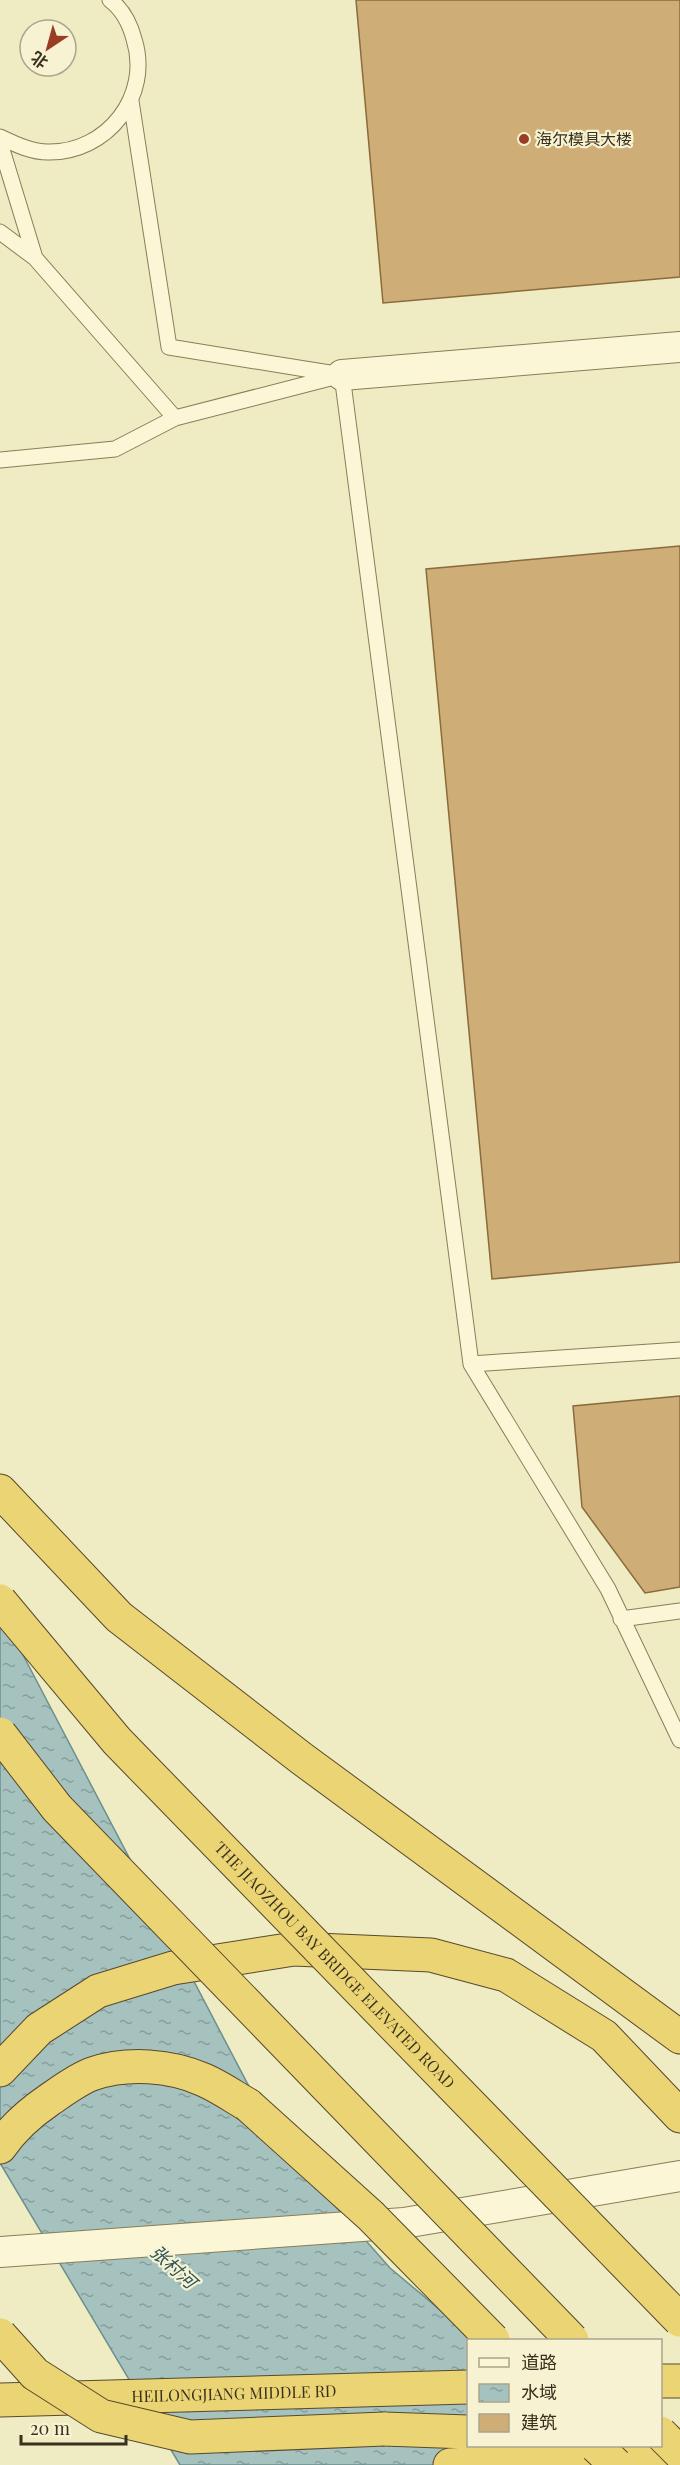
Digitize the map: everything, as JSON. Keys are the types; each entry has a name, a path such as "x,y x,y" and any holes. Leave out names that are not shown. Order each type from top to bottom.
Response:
{"highway":[{"path":"0,1491 119,1617 301,1758 680,2037"},
{"name":"THE JIAOZHOU BAY BRIDGE ELEVATED ROAD","path":"0,1601 117,1741 680,2320"},
{"path":"0,1734 57,1808 571,2339"},
{"path":"0,2070 39,2029 98,1991 173,1968 294,1949 431,1955 506,1975 604,2036 680,2116"},
{"path":"0,2147 6,2137 30,2113 92,2074 131,2066 165,2068 204,2079 248,2105 257,2113 371,2216 492,2339"},
{"path":"0,2335 35,2374 101,2416 190,2437 384,2429 467,2432"},
{"path":"662,2381 680,2381"},
{"name":"HEILONGJIANG MIDDLE RD","path":"0,2400 467,2387"},
{"path":"662,2435 680,2453"},
{"path":"662,2438 680,2439"},
{"path":"598,2447 616,2465"},
{"path":"450,2465 680,2453"}],"street":[{"path":"342,375 680,347"},
{"path":"0,2252 404,2223 680,2176"}],"lane":[{"path":"0,137 21,147 46,152 73,150 97,140 117,123 131,101 138,76 138,50 130,24 113,1"},
{"path":"131,101 169,347 342,375"},
{"path":"0,143 35,258"},
{"path":"0,232 35,258 175,418"},
{"path":"0,460 115,449 175,418 342,375"},
{"path":"342,375 471,1364 608,1589 680,1740"},
{"path":"471,1364 680,1350"},
{"path":"621,1619 680,1611"}],"water":[{"name":"张村河","path":"0,1611 277,2140 390,2268 475,2339 467,2339 467,2447 601,2447 623,2465 180,2465 0,2163"}],"building":[{"name":"海尔模具大楼","path":"356,0 680,0 680,277 383,303"},
{"path":"680,546 680,1262 492,1279 426,569"},
{"path":"680,1396 680,1587 645,1593 582,1507 573,1406"}],"place":[{"name":"海尔模具大楼","path":"524,139"}]}
